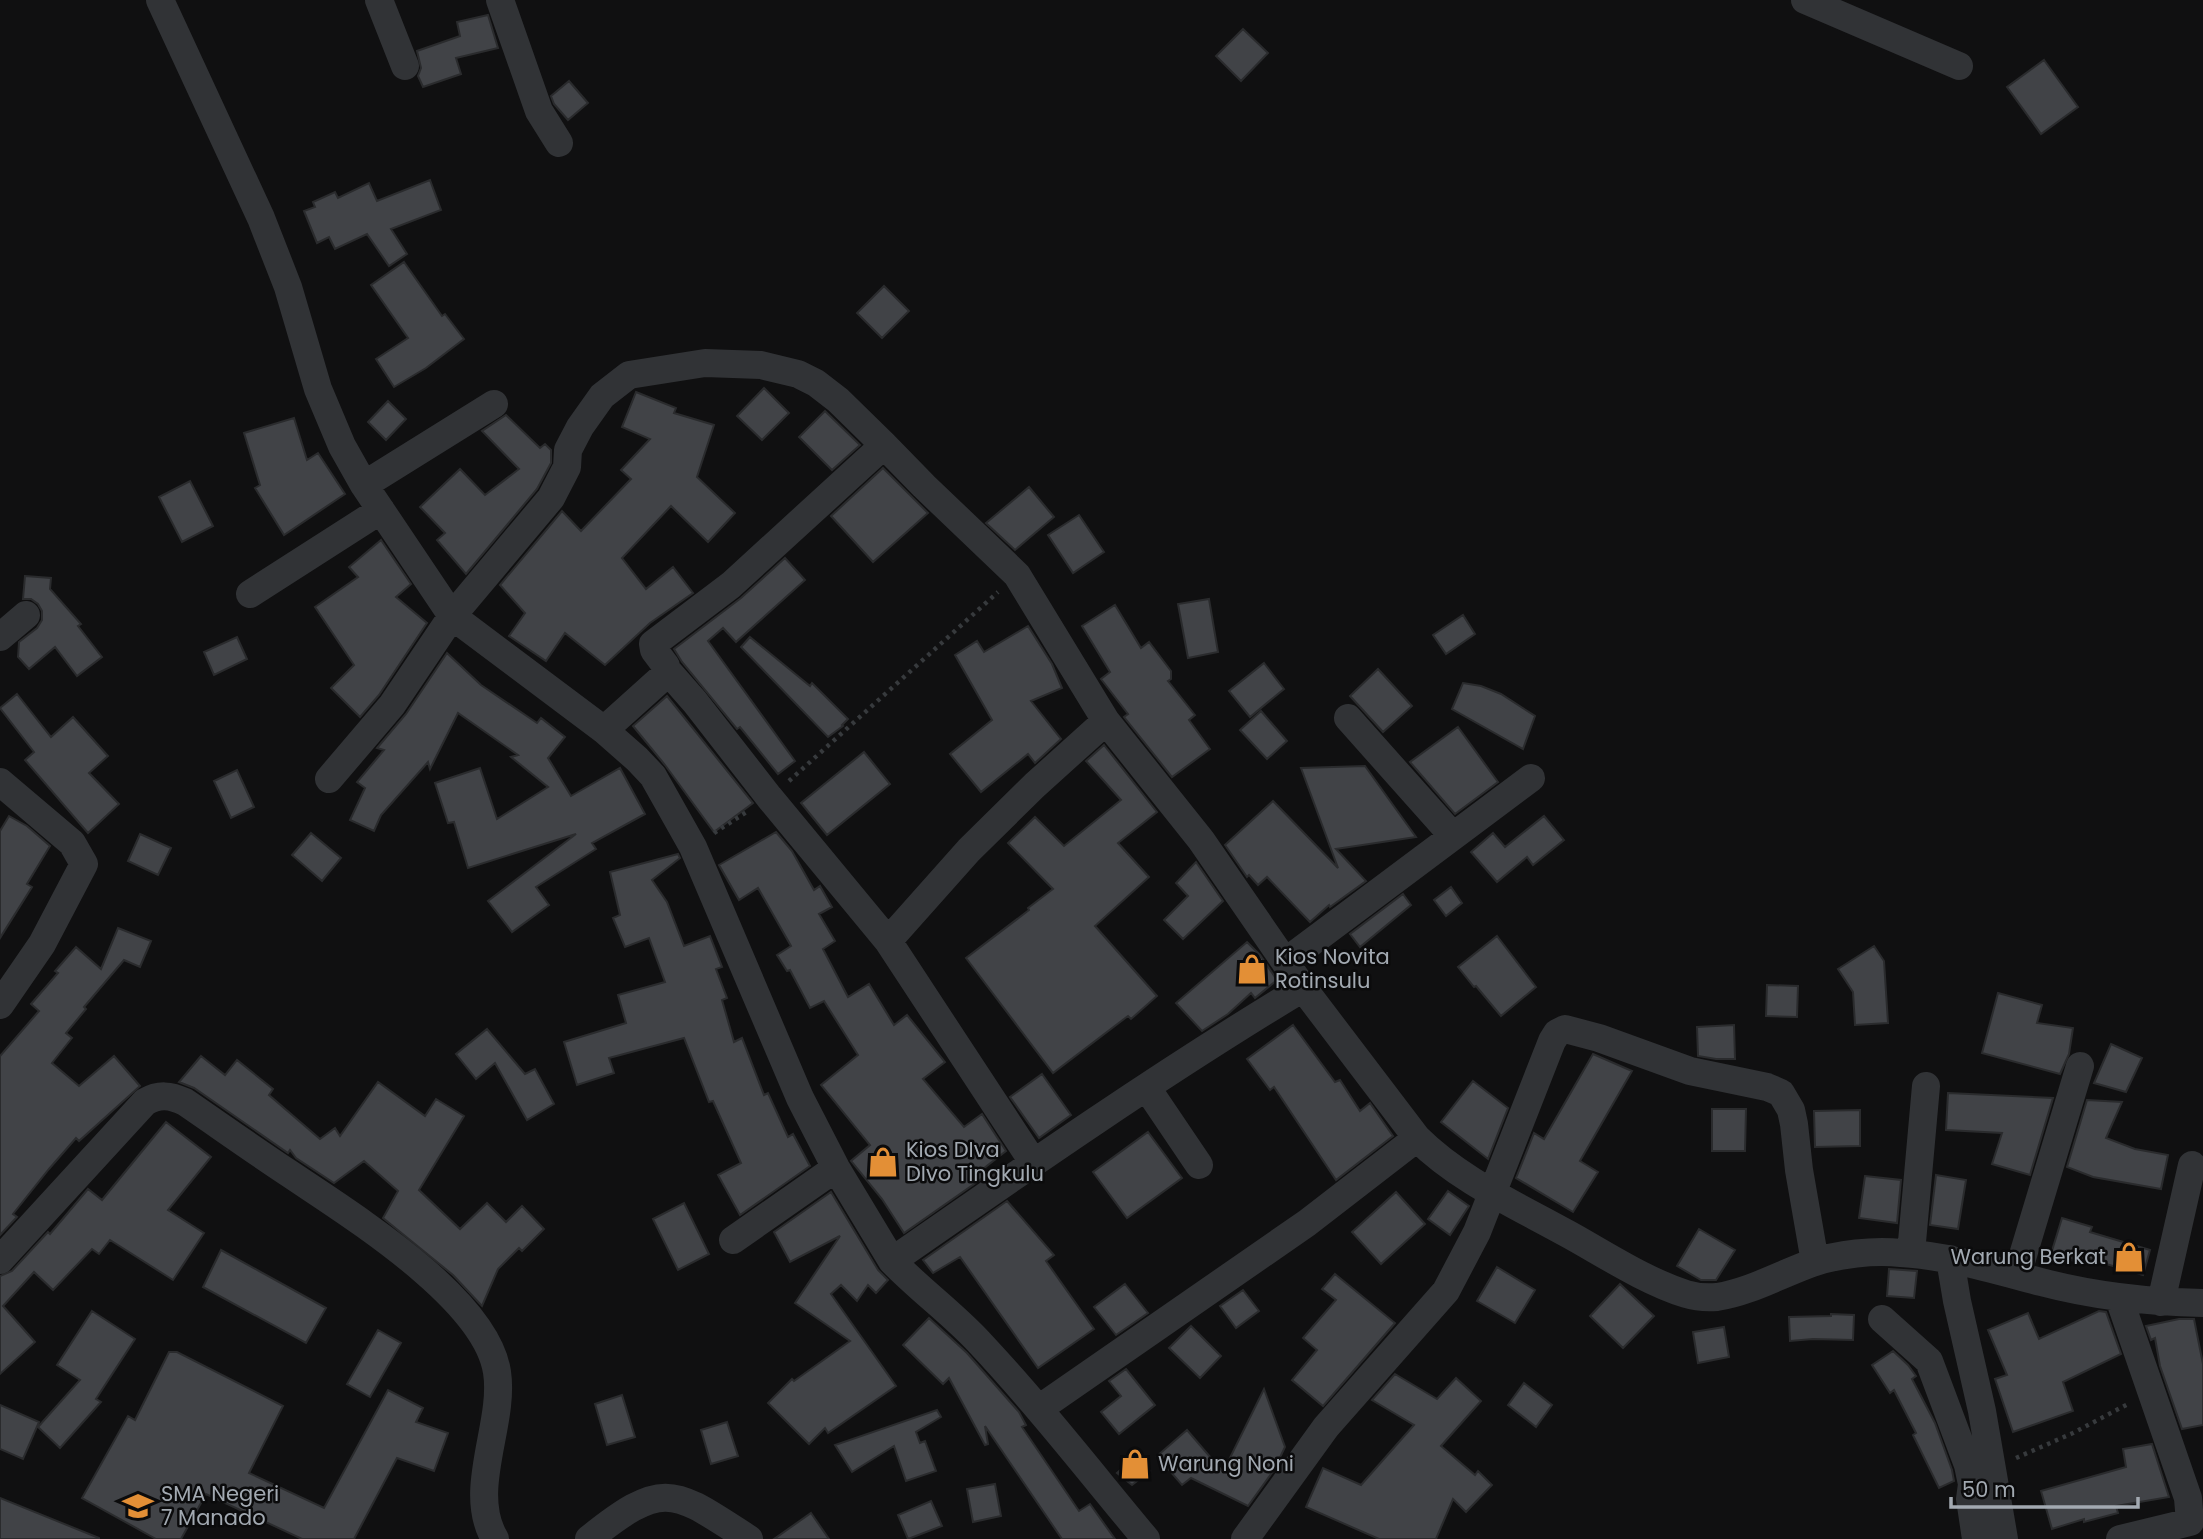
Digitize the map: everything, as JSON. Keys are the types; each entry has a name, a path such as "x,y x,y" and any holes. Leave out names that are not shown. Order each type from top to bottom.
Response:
{"street":[{"path":"160,0 261,218 288,287 318,389 342,446 364,485 452,616 604,730 653,776 693,847 797,1092 836,1168 892,1261 963,1325 1040,1409 1146,1539"},
{"path":"380,0 405,66"},
{"path":"500,0 539,111 559,143"},
{"path":"1805,0 1959,66"},
{"path":"329,779 392,705 452,616 551,498 567,467 574,439 602,396 629,375 705,363 761,365 798,374 816,383 838,400 1017,575 1106,721 1201,840 1303,988 1417,1138 1453,1169 1635,1271 1683,1293 1699,1297 1732,1294 1815,1262 1864,1254 1911,1253 1950,1259 2040,1282 2119,1298 2203,1303"},
{"path":"364,485 494,404"},
{"path":"884,445 723,591 653,644 654,650 666,669 888,941 1033,1162"},
{"path":"250,594 381,510"},
{"path":"0,638 26,615"},
{"path":"604,730 664,676 666,669"},
{"path":"1348,718 1454,836"},
{"path":"888,941 969,850 1106,721"},
{"path":"1285,962 1531,778"},
{"path":"0,782 72,843 84,864 42,944 0,1004"},
{"path":"892,1261 1033,1162 1303,988"},
{"path":"1245,1539 1326,1427 1446,1291 1460,1268 1493,1192 1552,1041 1557,1033 1565,1029 1599,1038 1689,1071 1767,1087 1781,1093 1791,1110 1794,1124 1815,1262"},
{"path":"2017,1275 2080,1066"},
{"path":"1162,1078 1199,1165"},
{"path":"1911,1253 1926,1086"},
{"path":"0,1259 145,1102 159,1096 169,1096 185,1102 380,1235 419,1265 452,1298 481,1334 497,1369 499,1391 484,1490 488,1525 495,1539"},
{"path":"1040,1409 1307,1223 1417,1138"},
{"path":"2161,1302 2192,1166"},
{"path":"733,1240 836,1168"},
{"path":"1950,1259 1993,1468 2004,1539"},
{"path":"2119,1298 2188,1498 2193,1531 2120,1539"},
{"path":"1882,1318 1928,1361 1968,1465 1976,1539"},
{"path":"589,1539 633,1507 669,1496 698,1506 749,1539"}],"path":[{"path":"693,847 769,797 1017,575"},
{"path":"1993,1468 2073,1433 2134,1401"}],"building":[{"path":"488,15 498,48 456,58 461,74 423,87 418,76 421,68 417,51 460,36 457,22"},
{"path":"1243,29 1268,53 1241,81 1216,56"},
{"path":"2044,60 2078,107 2041,134 2007,87"},
{"path":"569,81 588,103 568,120 554,104 551,96"},
{"path":"430,180 441,210 391,229 407,254 389,266 367,234 335,249 329,237 317,243 304,211 315,207 313,202 335,192 338,198 369,183 377,201"},
{"path":"404,262 442,316 445,314 464,339 426,368 394,387 376,359 408,338 371,285"},
{"path":"884,286 909,311 882,338 857,313"},
{"path":"764,388 789,413 762,440 737,416"},
{"path":"636,392 676,408 674,413 714,425 697,477 735,513 708,542 671,506 622,558 646,589 673,567 693,593 650,623 605,665 565,633 546,661 509,636 525,613 500,585 562,511 581,531 631,479 621,470 650,439 622,427"},
{"path":"388,401 406,419 386,440 368,422"},
{"path":"825,411 860,445 832,470 799,437"},
{"path":"506,415 540,448 545,444 551,450 551,463 537,489 466,574 437,540 445,533 420,507 460,469 485,495 519,469 482,431"},
{"path":"294,418 307,460 318,453 345,494 284,535 255,488 260,485 244,433"},
{"path":"883,468 928,513 873,562 831,516"},
{"path":"190,481 213,526 182,542 159,497"},
{"path":"1029,487 1054,517 1015,550 986,523"},
{"path":"1079,515 1104,552 1073,573 1048,535"},
{"path":"381,540 411,584 396,597 427,623 379,695 360,717 331,688 354,665 315,607 358,577 349,567"},
{"path":"785,558 805,580 736,642 723,628 708,641 795,761 778,774 740,727 737,729 674,649 741,598"},
{"path":"25,576 51,578 50,589 81,624 78,626 102,657 77,676 55,647 29,669 18,657 19,642 37,628 42,620 42,611 38,604 31,599 23,599"},
{"path":"1209,599 1218,652 1188,658 1178,604"},
{"path":"1115,605 1141,648 1149,642 1171,671 1171,679 1168,681 1195,715 1189,720 1210,749 1172,777 1124,717 1128,714 1101,679 1110,672 1082,626"},
{"path":"1463,615 1475,634 1446,654 1433,635"},
{"path":"1028,626 1052,664 1062,688 1031,701 1061,739 1035,763 1028,754 981,792 950,754 992,720 955,655 977,641 984,652"},
{"path":"237,637 247,659 214,675 204,652"},
{"path":"750,637 810,686 812,683 848,719 843,726 828,737 741,647"},
{"path":"447,653 481,685 537,723 541,718 565,737 548,758 571,796 620,768 645,814 592,843 596,849 536,887 549,905 512,932 488,901 576,834 468,868 454,822 448,823 435,783 480,768 497,819 548,787 511,757 518,755 458,713 430,769 428,762 381,815 374,831 350,820 365,788 357,782 384,750 377,748 406,714"},
{"path":"1264,663 1284,689 1250,717 1229,691"},
{"path":"1378,669 1412,706 1383,732 1350,696"},
{"path":"1463,683 1481,686 1501,694 1535,716 1523,749 1452,709"},
{"path":"17,694 51,737 73,717 108,756 89,773 119,804 88,833 25,760 34,752 0,708"},
{"path":"667,696 753,803 714,832 633,726"},
{"path":"1261,711 1287,741 1267,759 1240,730"},
{"path":"1458,727 1498,782 1455,814 1410,762"},
{"path":"1104,745 1157,812 1118,843 1149,877 1095,926 1157,996 1131,1019 1128,1016 1053,1073 966,958 1053,889 1008,843 1035,817 1064,846 1121,800 1086,761"},
{"path":"864,752 890,784 827,835 801,803"},
{"path":"1365,766 1416,837 1336,849 1366,881 1330,907 1329,905 1310,922 1267,877 1258,885 1249,875 1247,877 1225,845 1273,801 1338,868 1301,768"},
{"path":"237,770 254,807 231,818 214,781"},
{"path":"9,816 27,826 50,846 27,884 32,887 0,938 0,831"},
{"path":"1544,816 1564,840 1533,865 1527,857 1497,882 1471,852 1493,833 1505,847"},
{"path":"776,832 792,851 814,890 820,886 832,907 819,914 835,941 823,949 848,997 869,984 894,1025 907,1015 945,1062 923,1079 964,1127 982,1114 1006,1151 983,1169 987,1175 904,1233 882,1199 851,1161 870,1145 821,1085 858,1055 824,1001 810,1008 790,970 787,971 777,955 791,946 758,888 739,900 719,865"},
{"path":"311,833 341,858 322,881 292,855"},
{"path":"140,834 171,848 158,875 128,861"},
{"path":"678,854 680,858 652,880 667,902 684,946 710,936 722,967 716,969 727,998 722,1000 734,1042 742,1038 764,1095 768,1093 788,1137 793,1134 810,1166 740,1215 718,1175 741,1163 713,1101 709,1102 684,1038 609,1058 614,1073 577,1085 564,1042 626,1023 618,995 665,982 649,938 625,947 613,918 620,915 610,872"},
{"path":"1196,862 1223,901 1183,939 1164,920 1188,896 1176,883"},
{"path":"1451,887 1462,903 1446,916 1434,900"},
{"path":"1403,894 1411,905 1360,947 1350,934"},
{"path":"118,928 151,941 140,967 124,960 84,1007 86,1009 66,1033 72,1038 52,1063 79,1086 114,1056 140,1086 79,1141 76,1138 13,1214 17,1217 0,1235 0,1056 39,1011 31,1004 76,947 101,969"},
{"path":"1497,936 1536,987 1501,1016 1458,967"},
{"path":"1247,942 1260,955 1277,980 1255,998 1251,993 1228,1014 1202,1031 1176,1003"},
{"path":"1874,946 1884,961 1888,1023 1855,1025 1853,992 1838,969"},
{"path":"1767,985 1798,986 1797,1017 1766,1016"},
{"path":"1998,993 2042,1005 2037,1023 2073,1028 2069,1054 2060,1074 1982,1053"},
{"path":"1293,1025 1335,1082 1340,1080 1360,1111 1370,1103 1393,1136 1336,1180 1274,1087 1270,1090 1247,1059"},
{"path":"1734,1025 1735,1059 1698,1056 1697,1027"},
{"path":"487,1029 525,1074 535,1069 554,1104 527,1120 495,1063 476,1079 456,1054"},
{"path":"2111,1044 2142,1058 2126,1092 2094,1083"},
{"path":"1593,1054 1632,1071 1580,1161 1598,1172 1573,1212 1516,1178 1534,1133 1544,1139"},
{"path":"201,1056 225,1075 237,1060 273,1089 269,1095 320,1139 335,1128 340,1136 378,1082 425,1116 436,1099 464,1116 419,1190 460,1229 487,1203 506,1222 522,1206 544,1229 522,1251 519,1248 498,1269 482,1306 453,1275 383,1218 398,1191 364,1161 334,1183 296,1158 290,1150 288,1153 194,1088 179,1082"},
{"path":"1042,1074 1071,1115 1039,1138 1010,1097"},
{"path":"1473,1081 1508,1108 1488,1159 1441,1122"},
{"path":"1948,1093 2053,1098 2030,1175 1992,1164 2002,1133 1946,1130"},
{"path":"2087,1100 2122,1102 2106,1138 2135,1149 2168,1155 2161,1189 2093,1177 2067,1167"},
{"path":"1712,1109 1746,1109 1745,1151 1712,1151"},
{"path":"1860,1110 1860,1146 1815,1147 1814,1111"},
{"path":"166,1122 211,1157 168,1210 204,1233 173,1280 110,1240 99,1254 92,1249 53,1290 34,1272 3,1306 35,1342 0,1374 0,1276 12,1271 48,1232 50,1234 88,1189 102,1200"},
{"path":"1148,1132 1182,1178 1127,1218 1093,1172"},
{"path":"1936,1175 1966,1180 1958,1229 1930,1225"},
{"path":"1865,1176 1901,1180 1897,1223 1859,1218"},
{"path":"1448,1191 1469,1206 1450,1235 1428,1219"},
{"path":"831,1192 878,1270 888,1280 876,1293 868,1285 857,1301 841,1285 831,1294 896,1386 828,1433 825,1428 809,1444 768,1403 792,1379 794,1381 850,1341 795,1303 840,1236 790,1262 774,1232"},
{"path":"1396,1192 1425,1224 1381,1264 1352,1232"},
{"path":"1007,1201 1054,1255 1046,1261 1094,1329 1038,1368 960,1257 933,1273 923,1260"},
{"path":"684,1203 709,1254 678,1270 653,1219"},
{"path":"2062,1218 2092,1227 2090,1232 2150,1250 2143,1275 2083,1257 2081,1263 2051,1254"},
{"path":"1699,1229 1735,1250 1716,1280 1701,1280 1677,1266"},
{"path":"221,1250 326,1308 306,1343 203,1287"},
{"path":"1497,1267 1535,1290 1515,1323 1477,1301"},
{"path":"1889,1269 1917,1271 1914,1298 1887,1296"},
{"path":"1335,1274 1395,1323 1323,1406 1292,1380 1317,1350 1303,1338 1336,1300 1322,1289"},
{"path":"1125,1284 1148,1313 1116,1335 1094,1307"},
{"path":"1620,1284 1654,1316 1623,1348 1590,1316"},
{"path":"1243,1290 1259,1311 1236,1328 1220,1306"},
{"path":"92,1311 135,1339 96,1399 101,1402 60,1448 38,1427 80,1380 57,1365"},
{"path":"2099,1311 2106,1312 2121,1354 2063,1382 2073,1411 2013,1432 1995,1379 2007,1375 1988,1330 2028,1313 2039,1339"},
{"path":"1854,1315 1853,1340 1790,1341 1789,1317"},
{"path":"929,1318 967,1353 1019,1412 1026,1425 1022,1427 1079,1511 1090,1504 1115,1539 1062,1539 985,1426 988,1444 985,1445 949,1378 943,1384 903,1345"},
{"path":"2179,1319 2194,1319 2203,1364 2203,1425 2182,1429 2160,1366 2155,1338 2151,1340 2146,1326"},
{"path":"1191,1326 1221,1356 1200,1378 1169,1348"},
{"path":"1724,1327 1729,1357 1698,1363 1693,1332"},
{"path":"378,1330 401,1343 370,1397 347,1384"},
{"path":"1893,1351 1916,1376 1912,1379 1935,1423 1952,1470 1954,1481 1939,1488 1894,1390 1890,1393 1872,1365"},
{"path":"169,1352 177,1352 283,1406 249,1473 324,1508 388,1390 423,1408 416,1422 448,1433 434,1471 397,1458 354,1539 302,1539 206,1494 181,1539 156,1539 82,1498 128,1416 135,1420"},
{"path":"1126,1369 1155,1405 1119,1434 1101,1412 1121,1396 1109,1381"},
{"path":"1395,1374 1437,1399 1456,1378 1481,1401 1441,1446 1475,1475 1478,1471 1492,1485 1466,1512 1453,1499 1436,1539 1379,1539 1306,1507 1323,1468 1361,1485 1414,1425 1372,1400"},
{"path":"1524,1383 1552,1405 1536,1427 1508,1405"},
{"path":"1264,1389 1285,1447 1274,1470 1248,1506 1191,1478 1182,1485 1157,1456 1187,1430 1223,1472"},
{"path":"622,1395 635,1437 607,1445 595,1404"},
{"path":"0,1405 39,1422 23,1459 0,1449"},
{"path":"937,1410 941,1417 916,1432 920,1443 925,1441 936,1471 906,1481 894,1446 852,1472 835,1445"},
{"path":"727,1422 738,1456 711,1464 701,1430"},
{"path":"2152,1444 2169,1497 2116,1506 2118,1513 2084,1522 2084,1519 2052,1529 2041,1491 2126,1467 2123,1449"},
{"name":"Warung Noni","path":"1136,1456 1150,1471 1132,1485 1117,1473"},
{"path":"995,1484 1001,1516 973,1522 967,1489"},
{"path":"0,1498 99,1538 99,1539 0,1539"},
{"path":"931,1501 942,1526 908,1539 898,1515"},
{"path":"811,1513 829,1539 774,1539"}],"place":[{"name":"Kios Novita Rotinsulu","path":"1252,969"},
{"name":"Kios DIva DIvo Tingkulu","path":"883,1162"},
{"name":"Warung Berkat","path":"2129,1257"},
{"name":"Warung Noni","path":"1135,1464"},
{"name":"SMA Negeri 7 Manado","path":"138,1506"}]}
